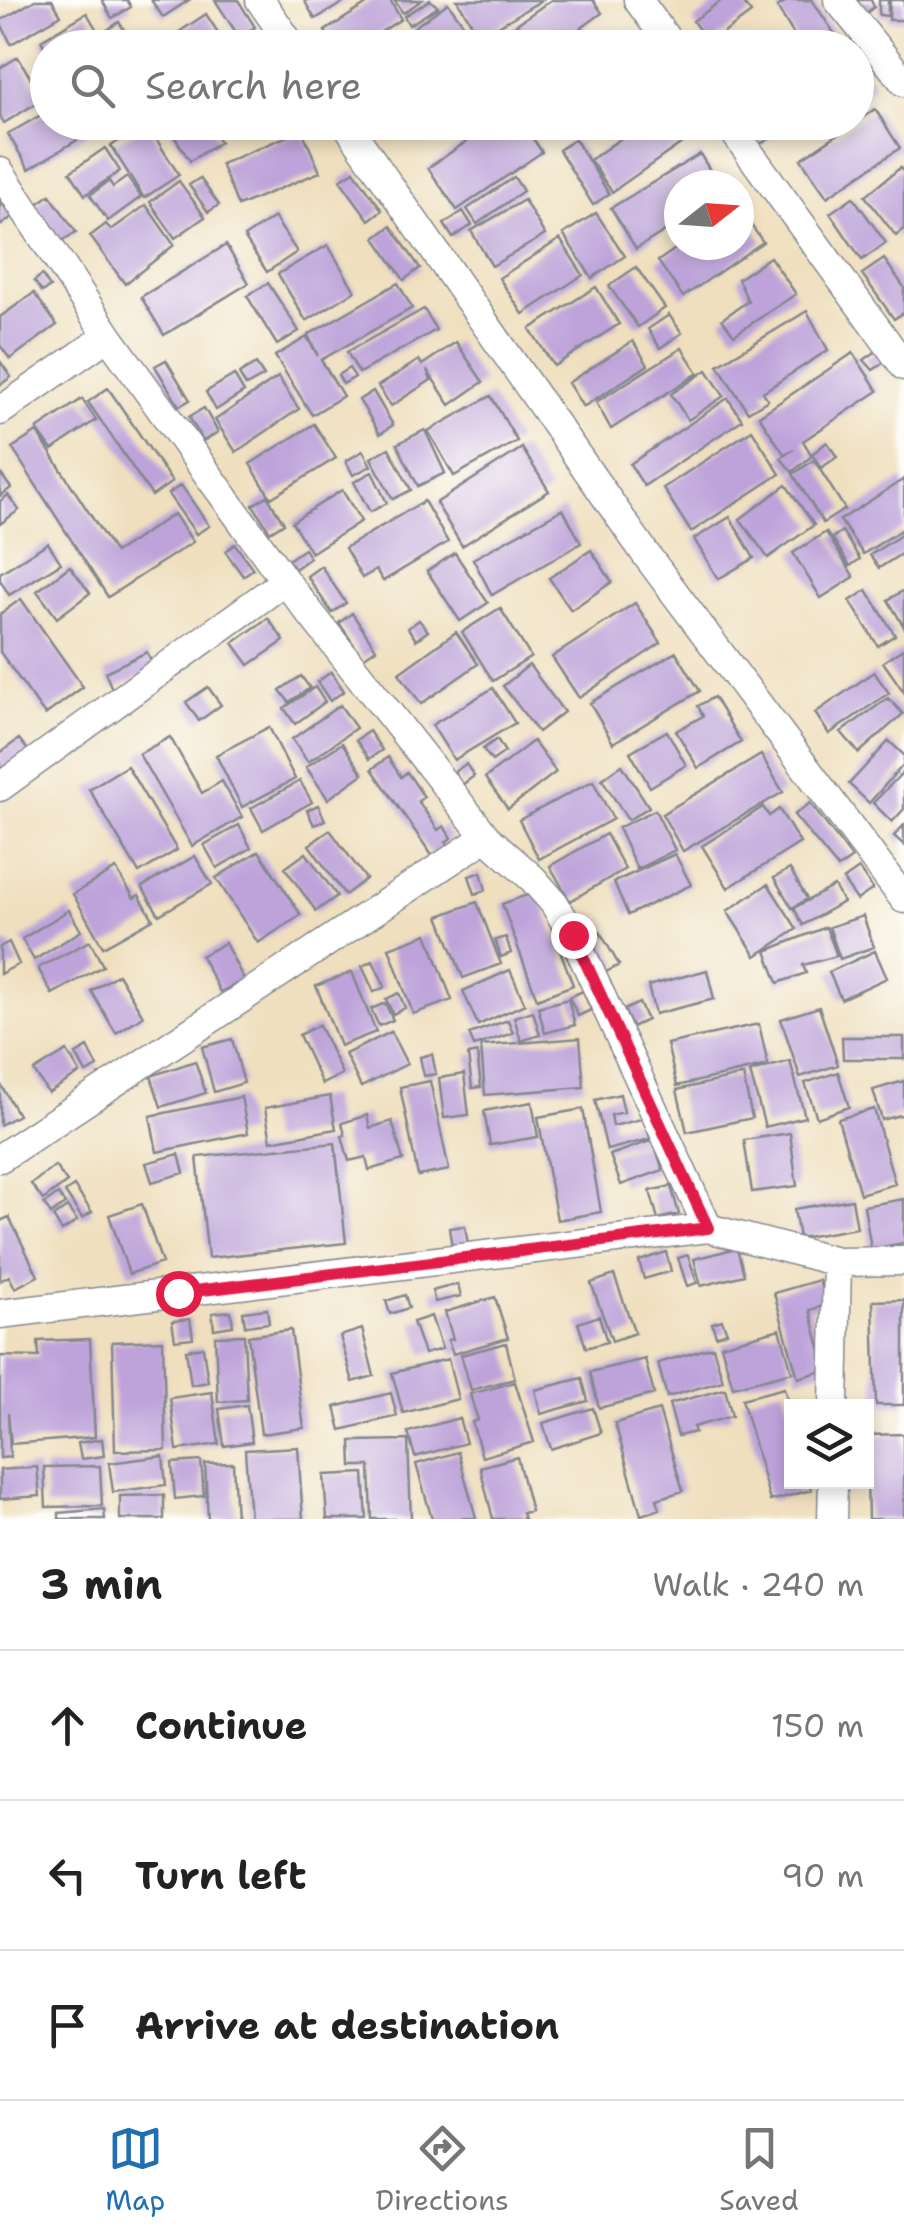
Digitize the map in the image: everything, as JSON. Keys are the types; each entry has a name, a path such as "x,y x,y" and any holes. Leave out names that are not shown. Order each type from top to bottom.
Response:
{"street":[{"path":"260,0 281,30"},
{"path":"638,0 659,30"},
{"path":"838,0 862,30"},
{"path":"874,45 904,82"},
{"path":"358,140 647,556 904,899"},
{"path":"740,140 904,366"},
{"path":"0,172 108,336 285,582 486,837 544,891 573,935 708,1228"},
{"path":"0,412 108,336"},
{"path":"0,788 285,582"},
{"path":"0,1158 486,837"},
{"path":"0,1314 708,1228 837,1262 904,1261"},
{"path":"834,1399 837,1262"},
{"path":"832,1519 833,1489"}],"building":[{"path":"35,0 52,0 61,15 11,44 0,21"},
{"path":"102,0 127,0 131,7 112,18"},
{"path":"151,0 189,0 163,17"},
{"path":"215,0 238,0 255,27 234,30"},
{"path":"304,0 348,0 315,19"},
{"path":"373,0 390,0 401,19 384,30 327,30"},
{"path":"394,0 422,0 403,13"},
{"path":"430,0 438,7 409,25 404,16"},
{"path":"457,0 542,0 492,30 476,30"},
{"path":"551,0 593,0 602,13 579,30 508,30"},
{"path":"722,0 741,0 751,13 728,30 699,30 693,21"},
{"path":"788,0 812,0 832,30 791,30 777,7"},
{"path":"849,0 871,0 874,7 862,16"},
{"path":"879,0 888,0 888,16 879,15"},
{"path":"890,0 904,0 904,20 889,20"},
{"path":"448,3 468,30 414,30"},
{"path":"87,13 97,30 58,30"},
{"path":"206,14 216,30 182,30"},
{"path":"119,22 124,30 107,30"},
{"path":"18,57 30,77 30,107 4,123 0,116 0,68"},
{"path":"874,110 900,148 827,197 801,159 829,140 874,140"},
{"path":"30,121 30,140 77,140 29,169 8,134"},
{"path":"120,140 157,140 179,175 144,198 111,146"},
{"path":"177,140 219,140 220,142 190,161"},
{"path":"278,140 306,140 320,172 238,206 221,164"},
{"path":"469,140 534,140 542,152 457,210 428,168"},
{"path":"576,140 609,194 593,205 559,150"},
{"path":"618,140 686,140 612,192 590,160"},
{"path":"105,148 120,171 85,195 70,172"},
{"path":"700,154 710,170 674,170"},
{"path":"900,168 904,172 904,229 896,236 865,196"},
{"path":"354,171 382,210 369,220 340,180"},
{"path":"664,176 664,231 636,249 611,208"},
{"path":"127,177 141,197 108,221 90,195 109,181 113,187"},
{"path":"514,177 523,191 477,224 467,209"},
{"path":"200,178 219,205 208,212 189,185"},
{"path":"179,181 205,217 175,238 150,202"},
{"path":"50,195 76,232 59,243 33,207"},
{"path":"853,197 886,243 862,260 830,213"},
{"path":"0,200 12,217 0,226"},
{"path":"524,200 545,235 492,266 471,231"},
{"path":"146,205 174,245 125,284 90,236 106,224 111,230"},
{"path":"463,211 472,225 453,238 444,224"},
{"path":"596,213 625,256 592,278 563,234"},
{"path":"274,217 297,252 267,272 244,237"},
{"path":"391,226 420,268 404,280 375,238"},
{"path":"754,229 763,242 754,248"},
{"path":"560,239 583,275 523,314 499,278"},
{"path":"226,245 249,283 164,335 141,297"},
{"path":"328,245 355,291 306,321 278,274"},
{"path":"664,257 664,260 737,260 683,297 658,261"},
{"path":"770,257 796,294 734,335 722,319 748,301 738,279"},
{"path":"884,259 904,287 904,312 894,319 862,274"},
{"path":"636,267 665,308 638,327 609,286"},
{"path":"42,275 50,287 42,292 34,281"},
{"path":"268,283 299,331 277,345 247,296"},
{"path":"398,283 412,308 321,360 343,396 312,415 275,356 307,337 318,356 308,335"},
{"path":"596,287 619,324 554,366 530,329"},
{"path":"34,293 57,325 10,359 0,345 0,317"},
{"path":"424,309 436,330 359,373 347,352"},
{"path":"807,311 828,350 763,392 768,400 748,412 718,365"},
{"path":"669,315 682,333 660,348 648,329"},
{"path":"633,341 648,365 583,407 568,383"},
{"path":"456,342 483,382 450,405 427,370 431,380 391,406 378,386 419,360 422,365"},
{"path":"682,348 698,373 611,429 596,402"},
{"path":"878,350 886,361 873,370 864,360"},
{"path":"853,353 878,391 803,441 812,456 792,472 781,458 794,449 784,454 759,416"},
{"path":"166,360 190,400 179,406 155,366"},
{"path":"0,361 11,377 0,385"},
{"path":"256,364 264,376 246,386 239,374"},
{"path":"349,368 355,377 343,384 338,375"},
{"path":"707,370 724,396 688,420 671,394"},
{"path":"234,375 244,392 216,410 206,392"},
{"path":"278,377 299,409 236,452 215,420"},
{"path":"108,388 172,482 152,496 88,402"},
{"path":"373,391 393,425 380,434 359,400"},
{"path":"491,396 517,441 454,476 428,431"},
{"path":"728,398 742,420 644,486 630,464"},
{"path":"82,399 96,420 52,450 37,429"},
{"path":"204,408 218,432 203,441 189,417"},
{"path":"314,424 336,458 271,498 250,464"},
{"path":"425,430 445,473 418,486 397,444"},
{"path":"752,430 780,474 691,532 663,488"},
{"path":"37,432 115,553 174,514 193,542 108,597 12,448"},
{"path":"827,442 837,457 821,468 812,454"},
{"path":"389,448 411,490 393,499 371,458"},
{"path":"522,448 549,491 462,546 436,503"},
{"path":"363,451 371,466 353,475 346,461"},
{"path":"814,460 845,509 823,523 793,474"},
{"path":"372,472 387,503 370,512 354,482"},
{"path":"0,473 11,488 0,496"},
{"path":"904,479 904,528 863,554 840,520"},
{"path":"181,485 209,526 196,534 168,494"},
{"path":"786,485 814,525 768,558 740,519"},
{"path":"342,490 361,521 311,553 292,522"},
{"path":"8,495 19,510 0,524 0,501"},
{"path":"267,496 284,523 270,532 253,505"},
{"path":"424,501 448,542 383,581 376,570 362,578 345,548"},
{"path":"563,509 581,543 492,595 473,559"},
{"path":"730,517 754,558 718,579 694,539"},
{"path":"842,531 860,559 850,566 832,538"},
{"path":"826,532 854,577 821,598 793,553"},
{"path":"904,533 904,552 879,568 870,555"},
{"path":"48,543 61,563 9,595 0,573"},
{"path":"235,544 253,569 243,576 225,551"},
{"path":"304,549 310,558 295,569 288,560"},
{"path":"591,550 612,582 571,610 549,578"},
{"path":"455,553 488,603 460,621 427,571"},
{"path":"70,566 90,593 57,618 37,591"},
{"path":"321,566 346,603 332,613 307,576"},
{"path":"867,590 895,635 878,646 850,601"},
{"path":"904,590 904,627 888,600"},
{"path":"21,599 83,687 45,715 0,652 0,614"},
{"path":"635,603 661,643 579,698 552,657"},
{"path":"500,608 531,657 493,681 462,632"},
{"path":"352,613 376,649 363,658 339,623"},
{"path":"268,618 284,641 249,665 233,643"},
{"path":"419,620 428,631 416,640 408,628"},
{"path":"456,632 478,664 421,704 399,673"},
{"path":"904,648 904,692 883,662"},
{"path":"147,652 155,670 112,689 105,672"},
{"path":"676,652 700,691 613,743 590,703"},
{"path":"529,665 564,712 538,732 503,686"},
{"path":"331,672 344,691 330,701 317,682"},
{"path":"874,672 889,693 829,734 815,713"},
{"path":"301,676 310,688 289,702 280,690"},
{"path":"208,687 221,705 199,721 186,702"},
{"path":"315,687 325,702 295,724 284,708"},
{"path":"493,688 515,723 454,760 432,725"},
{"path":"714,697 741,742 698,768 676,731 703,716 698,706"},
{"path":"888,698 903,714 859,753 841,732"},
{"path":"340,705 356,728 308,762 292,739"},
{"path":"269,727 295,779 242,807 216,755"},
{"path":"369,731 382,750 369,759 356,740"},
{"path":"667,731 686,765 650,787 630,752"},
{"path":"170,737 202,793 222,781 242,817 192,846 139,754"},
{"path":"19,739 30,753 0,775 0,753"},
{"path":"497,739 505,752 492,761 483,749"},
{"path":"533,741 556,772 508,809 485,778"},
{"path":"889,741 904,755 904,764 869,803 849,784"},
{"path":"342,743 363,774 328,799 306,767"},
{"path":"761,755 783,792 683,851 662,814"},
{"path":"388,757 401,777 407,772 424,797 418,801 438,830 444,826 451,838 446,842 449,846 433,857 372,769"},
{"path":"466,764 474,776 462,785 454,772"},
{"path":"622,765 649,807 628,820 602,779"},
{"path":"127,766 177,850 139,873 89,789"},
{"path":"904,771 904,809 892,822 873,803"},
{"path":"300,781 312,802 263,830 251,808"},
{"path":"593,781 613,819 539,859 519,820"},
{"path":"810,803 852,858 838,868 794,815"},
{"path":"318,805 325,820 314,825 307,810"},
{"path":"763,807 769,816 779,809 800,843 728,888 702,846"},
{"path":"655,810 675,850 637,869 618,828"},
{"path":"239,825 251,848 217,868 204,845"},
{"path":"904,825 904,845 894,836"},
{"path":"330,830 366,879 345,895 309,845"},
{"path":"606,834 625,869 570,901 550,866"},
{"path":"259,851 301,915 258,943 216,878"},
{"path":"306,853 337,896 316,911 285,868"},
{"path":"675,854 691,885 628,915 614,882"},
{"path":"195,856 212,884 159,915 142,887"},
{"path":"116,869 134,898 139,895 153,919 103,947 73,894"},
{"path":"790,869 807,899 792,908 774,878"},
{"path":"859,869 873,889 857,900 843,880"},
{"path":"481,872 486,890 475,894 469,876"},
{"path":"768,884 797,929 756,956 727,911"},
{"path":"834,886 843,902 803,925 794,908"},
{"path":"538,891 573,985 537,999 502,904"},
{"path":"477,902 501,964 463,978 439,916"},
{"path":"69,910 81,931 34,960 22,939"},
{"path":"863,916 874,947 840,959 829,927"},
{"path":"826,927 837,956 803,965 806,973 778,983 766,951"},
{"path":"600,932 619,965 606,972 587,939"},
{"path":"427,934 452,1000 413,1014 389,948"},
{"path":"506,937 511,953 501,957 495,940"},
{"path":"90,941 103,966 52,994 38,968"},
{"path":"9,942 19,964 0,974 0,947"},
{"path":"225,943 244,980 220,992 201,956"},
{"path":"875,951 887,978 841,999 829,972"},
{"path":"373,961 385,987 374,992 362,966"},
{"path":"510,970 525,1004 478,1025 463,991"},
{"path":"707,970 714,999 655,1014 648,986"},
{"path":"352,972 376,1032 340,1046 316,986"},
{"path":"118,974 143,1016 116,1033 91,991"},
{"path":"583,991 591,1010 578,1016 569,997"},
{"path":"399,993 405,1008 393,1014 386,999"},
{"path":"568,999 575,1025 545,1033 538,1007"},
{"path":"385,1003 393,1020 379,1026 371,1009"},
{"path":"639,1003 647,1020 632,1027 624,1010"},
{"path":"819,1007 838,1065 800,1077 781,1019"},
{"path":"533,1011 540,1035 521,1041 514,1017"},
{"path":"508,1020 513,1033 474,1046 469,1034"},
{"path":"759,1024 768,1065 677,1086 667,1044"},
{"path":"319,1025 342,1074 322,1084 299,1035"},
{"path":"391,1032 407,1064 361,1087 345,1054"},
{"path":"842,1037 904,1037 904,1059 843,1059"},
{"path":"580,1038 584,1087 485,1095 481,1046"},
{"path":"232,1039 244,1083 214,1092 202,1047"},
{"path":"88,1047 98,1067 86,1073 76,1054"},
{"path":"67,1051 80,1073 48,1093 34,1071"},
{"path":"477,1053 481,1087 472,1088 468,1055"},
{"path":"432,1054 436,1074 424,1076 420,1057"},
{"path":"195,1061 206,1093 161,1107 151,1076"},
{"path":"790,1061 805,1117 765,1127 750,1072"},
{"path":"838,1072 849,1107 817,1118 805,1083"},
{"path":"464,1074 469,1115 444,1118 439,1078"},
{"path":"743,1075 752,1118 687,1132 677,1090"},
{"path":"430,1081 449,1170 418,1176 400,1087"},
{"path":"904,1081 904,1114 882,1120 873,1090"},
{"path":"0,1083 18,1115 0,1125"},
{"path":"620,1094 624,1112 611,1115 613,1126 645,1118 650,1139 607,1150 595,1100"},
{"path":"330,1096 336,1129 271,1141 265,1108"},
{"path":"241,1097 248,1133 157,1152 150,1116"},
{"path":"532,1102 538,1137 490,1145 484,1111"},
{"path":"583,1109 601,1212 557,1220 538,1117"},
{"path":"874,1109 895,1184 860,1194 838,1119"},
{"path":"367,1115 370,1128 392,1121 403,1160 369,1170 366,1157 349,1161 342,1123"},
{"path":"790,1133 797,1186 752,1192 744,1140"},
{"path":"653,1140 663,1170 621,1185 610,1155"},
{"path":"335,1143 346,1243 208,1258 197,1157"},
{"path":"179,1154 184,1173 152,1182 146,1163"},
{"path":"55,1166 67,1182 43,1200 31,1184"},
{"path":"74,1186 92,1212 82,1218 65,1192"},
{"path":"671,1186 679,1214 658,1219 650,1191"},
{"path":"58,1194 65,1204 51,1214 44,1204"},
{"path":"852,1199 857,1228 799,1238 794,1209"},
{"path":"904,1199 904,1243 871,1249 864,1206"},
{"path":"142,1204 162,1263 129,1274 109,1215"},
{"path":"67,1207 77,1221 62,1231 53,1217"},
{"path":"9,1217 38,1276 15,1288 9,1276 0,1281 0,1221"},
{"path":"465,1226 469,1251 453,1253 449,1228"},
{"path":"737,1248 744,1275 701,1286 694,1259"},
{"path":"666,1252 671,1271 644,1279 639,1261"},
{"path":"688,1255 697,1283 687,1286 678,1258"},
{"path":"614,1275 635,1333 612,1341 591,1283"},
{"path":"819,1280 826,1305 810,1310 826,1370 798,1378 774,1293"},
{"path":"458,1284 461,1296 435,1302 432,1291"},
{"path":"405,1295 409,1308 390,1314 386,1301"},
{"path":"495,1297 508,1338 453,1354 445,1312"},
{"path":"904,1300 904,1405 876,1405 873,1301"},
{"path":"267,1309 269,1323 245,1326 243,1312"},
{"path":"231,1311 233,1326 214,1329 212,1313"},
{"path":"431,1316 442,1349 424,1354 413,1322"},
{"path":"599,1316 607,1342 586,1348 578,1323"},
{"path":"190,1319 193,1338 175,1340 172,1321"},
{"path":"722,1320 727,1332 716,1336 712,1323"},
{"path":"362,1329 374,1376 353,1382 340,1336"},
{"path":"780,1329 792,1372 733,1387 721,1345"},
{"path":"291,1330 304,1428 261,1434 248,1336"},
{"path":"244,1335 247,1400 218,1402 215,1336"},
{"path":"90,1339 95,1437 11,1444 8,1413 10,1457 0,1458 0,1356 39,1357 38,1341"},
{"path":"163,1340 166,1450 115,1451 112,1342"},
{"path":"506,1343 515,1379 471,1390 461,1355"},
{"path":"203,1347 208,1382 191,1385 186,1350"},
{"path":"713,1347 723,1381 667,1397 658,1363"},
{"path":"448,1359 458,1399 403,1413 392,1373"},
{"path":"645,1359 654,1394 599,1408 590,1372"},
{"path":"582,1378 588,1401 541,1414 535,1390"},
{"path":"515,1382 534,1442 482,1457 472,1422 478,1420 470,1394"},
{"path":"784,1388 787,1399 784,1399 784,1489 811,1490 770,1501 742,1399"},
{"path":"725,1389 732,1416 693,1427 695,1432 678,1436 669,1404"},
{"path":"212,1392 219,1444 177,1450 170,1398"},
{"path":"391,1393 397,1416 341,1430 335,1407"},
{"path":"247,1405 252,1442 224,1446 219,1409"},
{"path":"593,1408 601,1433 551,1449 543,1423"},
{"path":"659,1410 683,1491 657,1499 660,1509 641,1515 615,1423"},
{"path":"459,1418 466,1443 415,1457 408,1432"},
{"path":"904,1434 904,1519 868,1519 867,1489 874,1489 874,1435"},
{"path":"102,1439 104,1456 81,1459 78,1443"},
{"path":"408,1440 411,1519 372,1519 370,1466 352,1466 351,1441"},
{"path":"298,1447 303,1519 250,1519 245,1450"},
{"path":"458,1452 476,1518 432,1519 416,1464"},
{"path":"163,1456 166,1485 113,1492 109,1463"},
{"path":"517,1457 531,1511 522,1513 524,1519 493,1519 480,1467"},
{"path":"201,1461 204,1496 175,1499 172,1463"},
{"path":"233,1463 236,1519 208,1519 205,1464"},
{"path":"100,1466 102,1506 46,1507 44,1467"},
{"path":"37,1467 40,1496 0,1499 0,1470"},
{"path":"364,1473 367,1519 327,1519 324,1475"},
{"path":"164,1495 164,1519 120,1519 120,1496"},
{"path":"104,1509 105,1519 59,1519 59,1513"}],"route":[{"path":"178,1293 708,1228 573,935"}]}
